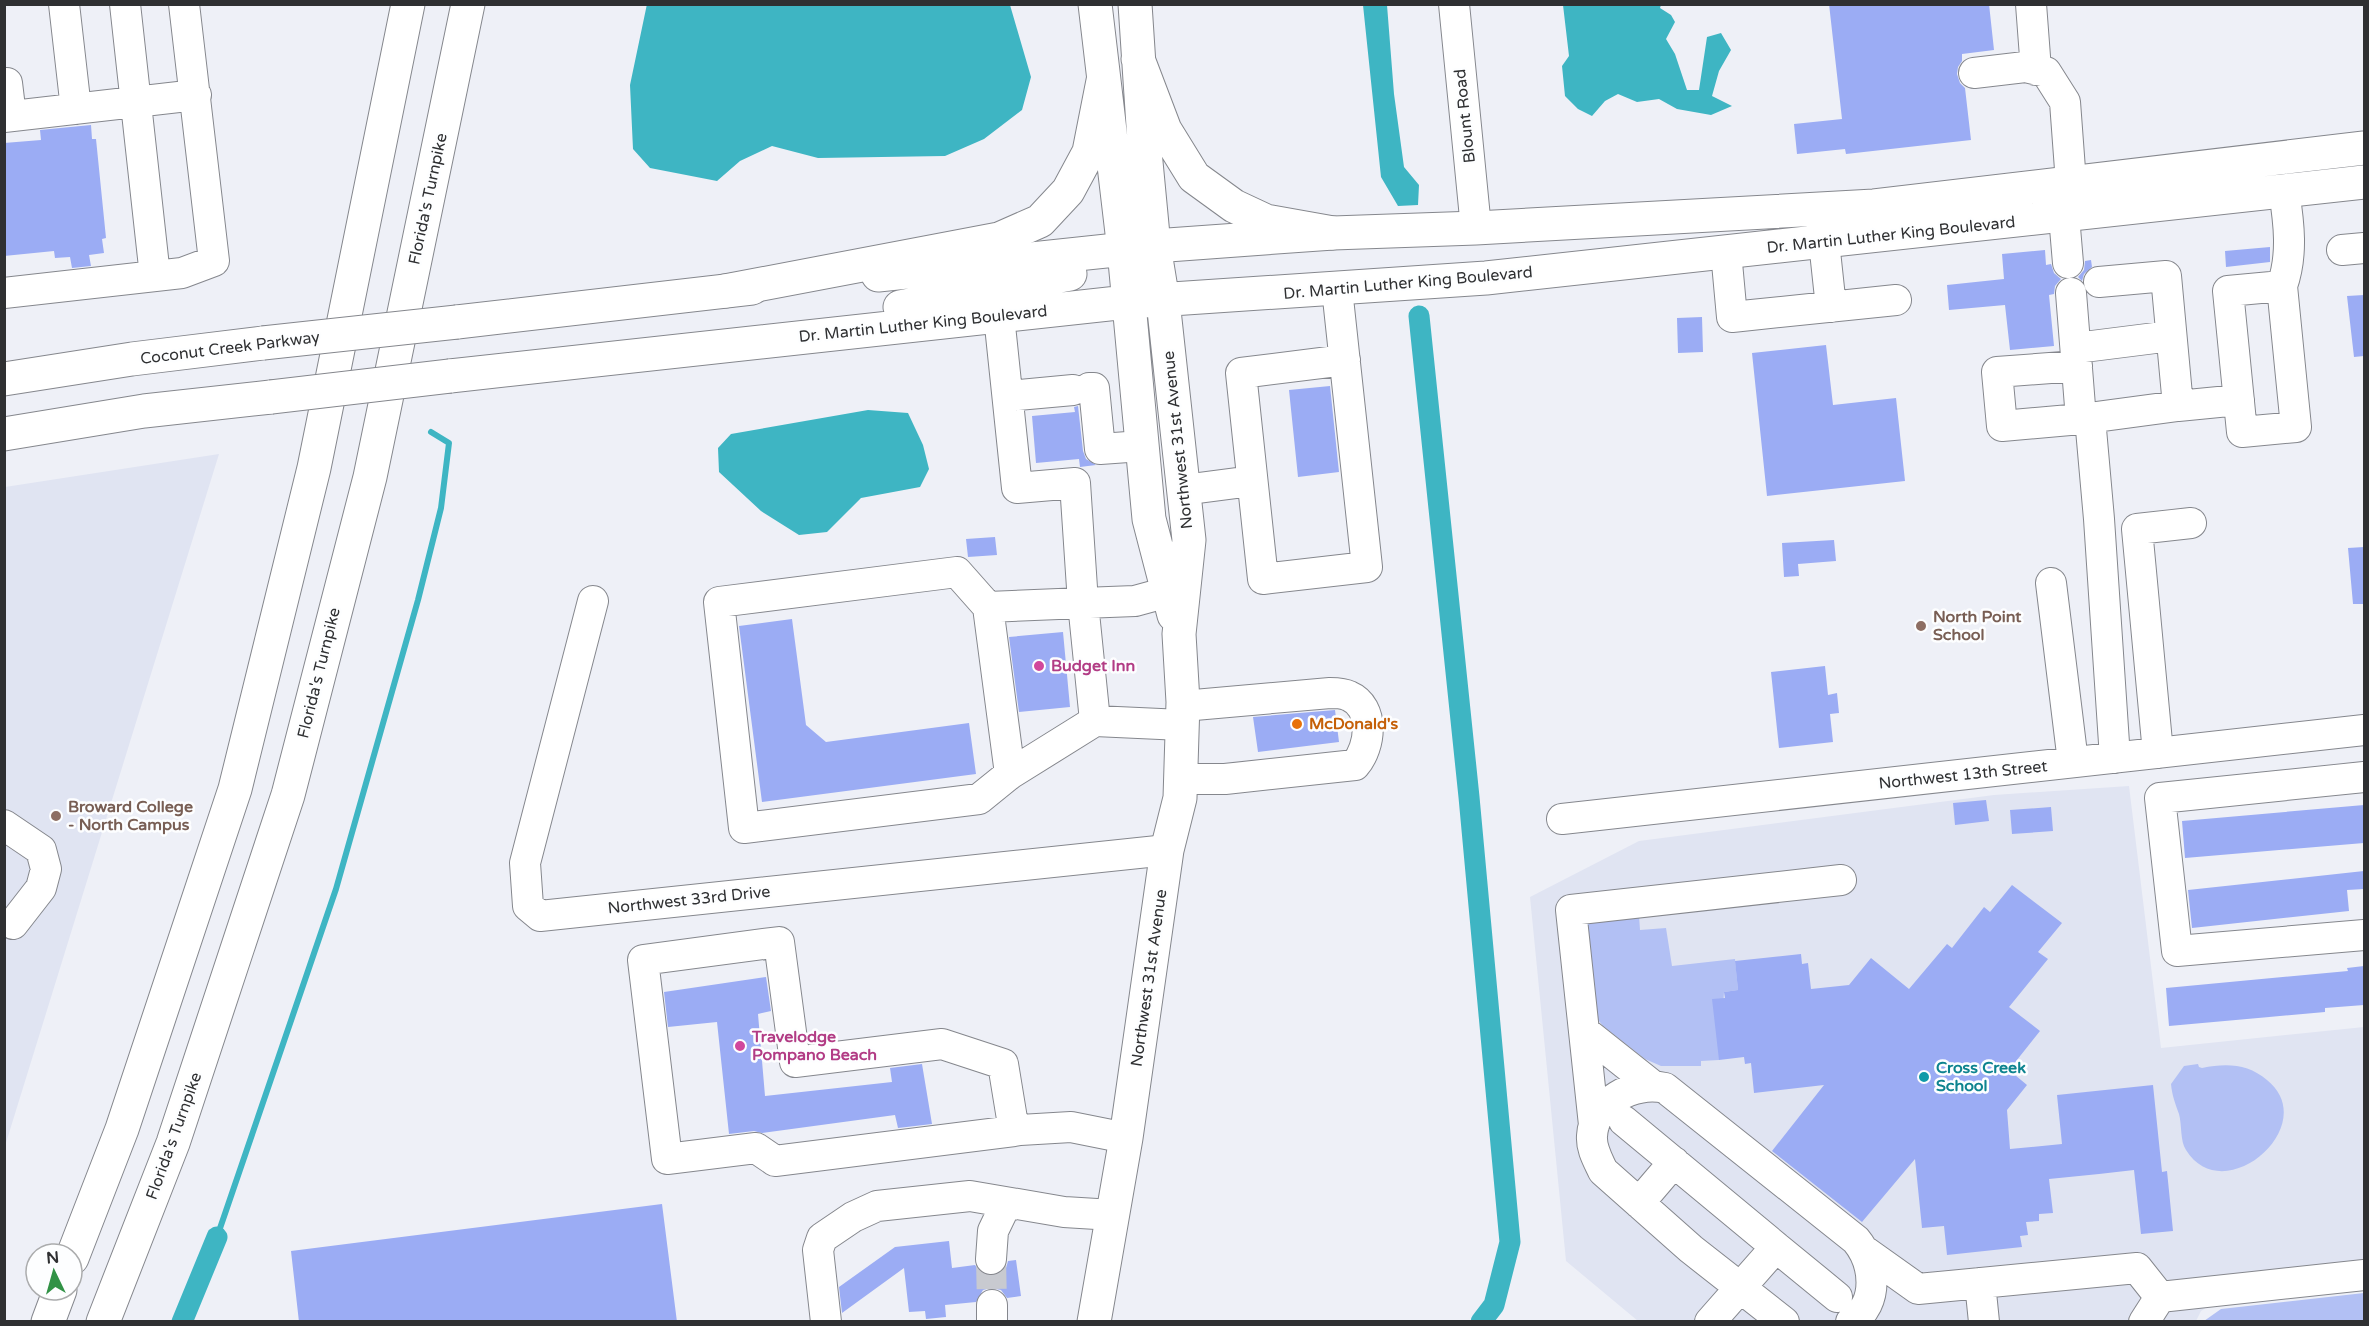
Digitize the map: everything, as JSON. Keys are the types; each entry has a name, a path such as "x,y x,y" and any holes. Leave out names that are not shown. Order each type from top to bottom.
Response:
{"main road":[{"path":"78,1242 122,1130 235,789 314,468 408,4"},
{"name":"Florida's Turnpike","path":"104,1322 173,1143 288,795 370,477 468,4"},
{"path":"1095,4 1103,81 1139,248"},
{"path":"1135,4 1138,59 1139,248"},
{"path":"1138,59 1165,130 1194,177 1234,206 1266,220 1334,233"},
{"path":"725,291 999,239 1040,221 1068,191 1089,152 1103,81"},
{"name":"Dr. Martin Luther King Boulevard","path":"457,322 725,291 1139,248 1334,233 1476,228 1874,206 2364,148"},
{"path":"2064,216 2100,196 2167,182 2180,170"},
{"name":"Dr. Martin Luther King Boulevard","path":"4,434 144,411 1127,302 1486,278 2364,182"},
{"path":"1938,230 1954,215 2024,207 2063,196 2071,183"},
{"path":"791,339 829,321 1104,268 1139,248"},
{"name":"Northwest 31st Avenue","path":"1094,1322 1126,1138 1167,850 1180,798 1183,715 1179,634 1189,540 1163,301 1139,248"},
{"name":"Northwest 31st Avenue","path":"1139,248 1127,302 1149,519 1179,634"},
{"name":"Coconut Creek Parkway","path":"4,379 132,359 457,322"},
{"path":"48,1322 56,1302"}],"street":[{"path":"64,4 76,109"},
{"path":"125,4 154,276"},
{"path":"4,293 182,273 214,261 184,4"},
{"name":"Blount Road","path":"1454,4 1476,228"},
{"path":"2031,4 2036,70"},
{"path":"1974,73 2025,67 2046,72 2065,102 2071,183"},
{"path":"5,77 8,116 196,95"},
{"path":"2282,286 2228,291 2242,432 2296,427 2282,286 2288,268 2289,221 2284,191"},
{"path":"2064,216 2068,263"},
{"path":"1824,242 1831,307"},
{"path":"1726,252 1732,317 1896,300"},
{"path":"2099,282 2166,276 2178,406"},
{"path":"1337,289 1345,360 1367,567 1263,579 1241,373 1345,360"},
{"path":"2071,293 2076,357 2099,519 2115,758"},
{"path":"999,316 1017,488 1075,483 1083,603 1095,721"},
{"path":"2171,336 1997,372 2002,426 2085,419 2239,400"},
{"path":"1008,396 1094,388 1100,449 1142,446"},
{"path":"1183,490 1252,481"},
{"path":"2158,753 2137,529 2191,523"},
{"path":"1010,774 988,607 957,572 719,602 744,828 979,798 1010,774 1095,721 1183,715 1330,693 1350,696 1361,707 1366,717 1368,736 1362,758 1355,765 1225,779 1180,779"},
{"path":"2051,583 2073,762"},
{"path":"988,607 1135,601 1168,592"},
{"name":"Northwest 33rd Drive","path":"593,601 525,863 528,906 540,916 1167,850"},
{"name":"Northwest 13th Street","path":"1562,819 2364,730"},
{"path":"2364,777 2160,798 2177,951 2364,935"},
{"path":"4,825 41,850 46,869 40,888 13,924"},
{"path":"1594,1125 1571,910 1841,880"},
{"path":"1014,1131 1003,1064 942,1044 795,1062 779,942 643,960 667,1159 756,1148 775,1161 1014,1131 1071,1127 1126,1138"},
{"path":"1584,1031 1652,1085 1665,1088 1856,1240 1866,1251 1918,1289 2137,1268 2160,1296"},
{"path":"1652,1085 1622,1093 1600,1112 1592,1136 1593,1148 1603,1171 1740,1288 1784,1322"},
{"path":"1624,1121 1776,1247 1844,1309 1864,1306 1871,1290 1872,1276 1866,1251"},
{"path":"1639,1203 1674,1162"},
{"path":"826,1322 818,1250 822,1238 853,1217 877,1206 970,1196 1006,1204 1064,1212 1113,1215"},
{"path":"991,1259 993,1231 1006,1204"},
{"path":"1710,1322 1776,1247"},
{"path":"2160,1296 2364,1275"},
{"path":"1980,1283 1984,1322"},
{"path":"2144,1322 2160,1296"}],"shaded area":[{"path":"647,4 1010,5 1031,77 1022,110 984,139 945,156 818,158 772,146 740,161 717,181 650,168 633,149 630,85"},
{"path":"1363,5 1387,5 1394,94 1404,167 1419,185 1418,205 1398,206 1381,177"},
{"path":"1563,5 1661,5 1660,8 1671,15 1675,22 1666,39 1675,54 1687,90 1699,90 1707,37 1721,33 1731,50 1719,71 1712,96 1732,106 1711,115 1677,109 1659,99 1637,102 1618,94 1605,101 1592,116 1578,109 1565,96 1562,66 1569,56"},
{"path":"868,410 908,413 923,445 929,469 920,487 861,498 827,532 799,535 761,511 719,472 718,448 731,434"},
{"name":"Broward College - North Campus","path":"219,454 5,1146 5,487"},
{"path":"2129,786 2161,1048 2364,1027 2364,1285 2218,1300 2201,1311 2196,1321 1638,1321 1566,1261 1530,897 1639,841 1994,795"},
{"path":"1638,902 1640,930 1666,928 1672,966 1735,959 1738,990 1724,992 1719,1060 1701,1061 1701,1066 1661,1066 1645,1059 1603,1026 1592,1012 1571,910"},
{"path":"2198,1064 2202,1068 2229,1065 2245,1068 2267,1080 2281,1098 2283,1118 2276,1138 2262,1155 2243,1167 2223,1171 2203,1166 2184,1146 2180,1118 2171,1084 2184,1066"},
{"path":"2364,1293 2364,1321 2204,1321 2221,1309"}],"building":[{"path":"1829,4 1989,4 1994,50 1962,54 1957,74 1960,83 1965,88 1971,140 1846,154 1845,149 1797,154 1794,124 1842,119"},
{"path":"91,125 92,139 96,139 106,238 102,239 104,253 89,255 91,266 72,268 70,257 55,258 54,251 4,256 4,143 41,140 40,130"},
{"path":"2270,247 2270,262 2226,267 2225,251"},
{"path":"2045,250 2046,265 2051,264 2054,273 2061,279 2055,286 2054,294 2049,295 2054,346 2010,350 2005,305 1949,310 1947,285 2004,279 2002,254"},
{"path":"2091,260 2092,267 2084,274 2082,281 2078,277 2084,270 2085,261"},
{"path":"2364,295 2364,356 2354,357 2347,296"},
{"path":"1702,317 1703,352 1678,353 1677,318"},
{"path":"1826,345 1833,405 1896,398 1905,481 1767,496 1752,353"},
{"path":"1330,386 1339,472 1298,477 1289,390"},
{"path":"1078,406 1083,451 1086,459 1096,465 1080,467 1079,459 1036,463 1032,416 1075,412 1074,407"},
{"path":"995,537 997,555 968,557 966,539"},
{"path":"1834,540 1836,561 1798,564 1799,576 1784,577 1782,543"},
{"path":"2364,547 2364,604 2353,604 2348,548"},
{"path":"792,619 806,725 826,742 969,723 976,774 762,802 739,626"},
{"path":"1063,632 1070,707 1019,712 1009,637"},
{"path":"1825,666 1828,695 1837,693 1839,713 1830,714 1833,742 1779,748 1771,672"},
{"path":"1335,710 1339,742 1258,752 1253,717"},
{"path":"1986,800 1989,821 1955,825 1953,803"},
{"path":"2364,805 2364,843 2185,858 2182,821"},
{"path":"2051,807 2053,831 2012,834 2010,810"},
{"path":"2364,871 2364,889 2347,890 2349,911 2192,928 2188,890"},
{"name":"Cross Creek School","path":"2012,885 2062,923 2038,952 2048,959 2009,1007 2040,1031 2009,1070 2027,1085 2007,1110 2010,1149 2062,1144 2057,1095 2153,1085 2162,1172 2167,1171 2173,1231 2141,1234 2134,1170 2049,1179 2053,1213 2039,1214 2039,1221 2026,1222 2028,1235 2020,1236 2022,1247 1947,1255 1944,1226 1922,1228 1915,1159 1862,1222 1772,1151 1824,1085 1754,1093 1751,1063 1745,1064 1744,1057 1719,1060 1712,999 1725,998 1724,992 1738,990 1735,961 1801,954 1802,964 1808,963 1811,989 1849,985 1871,958 1909,989 1947,944 1952,948 1984,907 1990,912"},
{"path":"2364,966 2364,1005 2325,1008 2325,1012 2169,1026 2166,988 2348,971 2347,968"},
{"name":"Travelodge Pompano Beach","path":"766,977 771,1011 758,1014 765,1096 892,1082 890,1068 922,1064 932,1124 898,1128 895,1115 762,1133 754,1131 729,1134 717,1022 668,1027 664,992"},
{"path":"662,1204 677,1322 299,1322 291,1251"},
{"path":"949,1241 952,1268 975,1265 981,1273 990,1276 999,1274 1006,1268 1008,1261 1016,1260 1021,1296 1007,1298 1001,1290 991,1288 983,1290 976,1302 945,1305 946,1317 926,1319 925,1311 909,1312 904,1268 842,1313 839,1287 895,1247"}],"waterway":[{"path":"1419,316 1469,797 1510,1242 1494,1305 1481,1322"},
{"path":"217,1237 336,889 418,600 441,508 449,443 431,432"},
{"path":"182,1322 217,1237"}],"tunnel":[{"path":"991,1259 992,1305"}],"place":[{"name":"North Point School","path":"1921,626"},
{"name":"Budget Inn","path":"1039,666"},
{"name":"McDonald's","path":"1297,724"},
{"name":"Broward College - North Campus","path":"56,816"},
{"name":"Travelodge Pompano Beach","path":"740,1046"},
{"name":"Cross Creek School","path":"1924,1077"}]}
